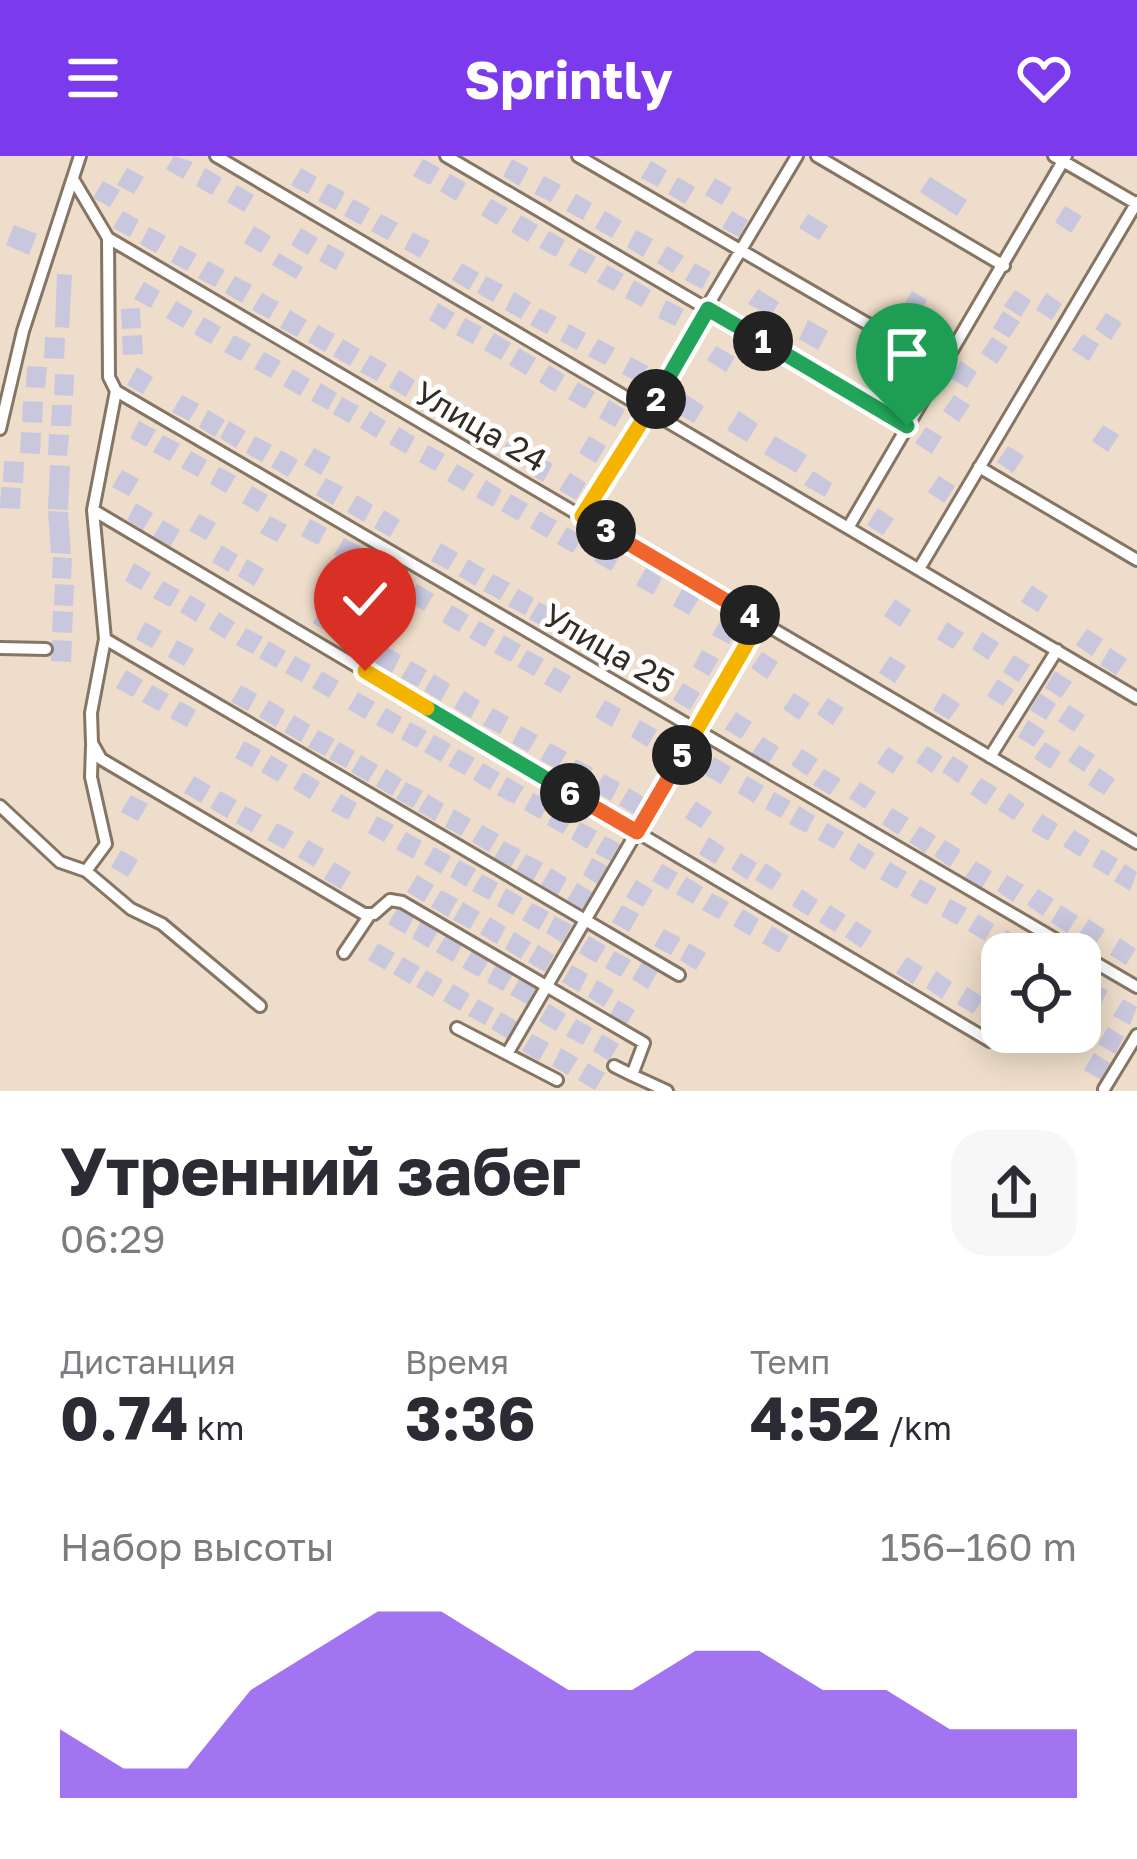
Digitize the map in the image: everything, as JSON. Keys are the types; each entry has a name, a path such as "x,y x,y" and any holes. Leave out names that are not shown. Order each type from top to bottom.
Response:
{"street":[{"path":"0,429 23,331 80,156"},
{"path":"216,156 1137,698"},
{"path":"446,156 907,426"},
{"path":"578,156 942,367"},
{"path":"582,516 649,411 797,156"},
{"path":"817,156 1004,266"},
{"path":"848,527 1004,266 1061,158 1137,203 919,569"},
{"path":"73,179 108,238 109,376 116,391 93,510 105,639 91,713 91,777 106,844 86,871"},
{"name":"Улица 24","path":"108,238 1137,843"},
{"name":"Улица 25","path":"116,391 1137,987"},
{"path":"979,467 1137,560"},
{"path":"93,510 981,1036"},
{"path":"507,1054 760,621"},
{"path":"105,639 679,975"},
{"path":"0,649 46,650"},
{"path":"990,757 1057,650"},
{"path":"92,743 101,759 369,916"},
{"path":"0,806 60,862 86,871 131,909 162,924 260,1006"},
{"path":"344,953 369,916 396,900 644,1043 632,1075"},
{"path":"457,1028 557,1080"},
{"path":"1104,1089 1137,1035"},
{"path":"614,1066 667,1091"}],"building":[{"path":"174,156 193,162 183,179 166,169"},
{"path":"423,159 440,168 430,185 413,176"},
{"path":"512,159 529,168 519,186 503,176"},
{"path":"651,161 667,170 658,187 641,178"},
{"path":"127,168 144,177 134,194 117,185"},
{"path":"205,168 222,178 212,195 196,186"},
{"path":"301,168 317,177 308,194 291,185"},
{"path":"450,174 466,183 456,201 440,191"},
{"path":"544,176 561,185 551,202 534,194"},
{"path":"678,177 695,187 685,204 668,194"},
{"path":"930,177 967,200 957,216 920,192"},
{"path":"715,178 732,188 722,205 705,195"},
{"path":"103,181 120,190 110,207 93,198"},
{"path":"328,183 345,192 336,210 318,201"},
{"path":"237,185 254,195 244,212 227,202"},
{"path":"576,194 592,203 583,220 566,211"},
{"path":"353,199 370,208 361,225 344,216"},
{"path":"491,199 508,208 497,225 481,215"},
{"path":"1065,206 1082,216 1071,233 1055,222"},
{"path":"123,211 139,220 130,237 113,228"},
{"path":"605,211 622,221 612,238 595,228"},
{"path":"732,211 748,220 739,237 722,228"},
{"path":"381,214 398,223 388,240 371,231"},
{"path":"808,214 828,226 819,240 799,228"},
{"path":"521,215 538,225 528,242 511,232"},
{"path":"14,225 37,234 29,255 6,245"},
{"path":"254,226 271,236 261,253 244,243"},
{"path":"149,227 166,236 156,253 140,244"},
{"path":"301,228 318,238 308,255 291,245"},
{"path":"636,230 653,239 643,257 627,247"},
{"path":"549,231 565,240 556,257 539,248"},
{"path":"413,232 430,241 420,258 404,249"},
{"path":"328,244 345,253 336,270 319,261"},
{"path":"180,245 197,254 187,271 171,262"},
{"path":"667,246 684,256 673,273 657,263"},
{"path":"579,248 596,257 586,274 569,265"},
{"path":"279,253 303,267 296,279 272,265"},
{"path":"208,261 225,270 215,287 198,278"},
{"path":"462,263 479,273 469,290 452,280"},
{"path":"695,263 711,272 702,289 685,280"},
{"path":"607,265 624,274 614,291 597,282"},
{"path":"57,274 72,275 69,328 55,327"},
{"path":"235,276 252,285 242,303 225,293"},
{"path":"486,276 503,285 493,302 477,293"},
{"path":"634,280 651,290 642,307 625,298"},
{"path":"144,282 160,291 151,308 134,299"},
{"path":"758,289 779,302 771,316 748,304"},
{"path":"1015,290 1031,300 1021,317 1004,306"},
{"path":"912,291 927,300 912,326 897,317"},
{"path":"514,292 531,302 521,319 505,310"},
{"path":"262,293 279,302 269,319 252,310"},
{"path":"1046,293 1062,304 1052,320 1036,310"},
{"path":"666,300 684,309 675,326 658,318"},
{"path":"176,301 193,311 183,328 166,318"},
{"path":"438,303 455,313 445,330 429,320"},
{"path":"140,308 141,328 122,329 121,309"},
{"path":"540,308 557,317 547,334 530,325"},
{"path":"290,310 307,320 297,337 280,328"},
{"path":"1003,311 1020,322 1009,338 993,328"},
{"path":"1106,313 1122,323 1111,340 1095,329"},
{"path":"204,317 221,327 211,344 194,334"},
{"path":"465,318 482,327 473,344 456,335"},
{"path":"808,320 828,331 818,350 799,339"},
{"path":"926,322 942,331 930,350 914,341"},
{"path":"569,324 586,333 577,350 560,341"},
{"path":"318,325 335,334 325,352 308,342"},
{"path":"494,333 511,343 501,360 484,350"},
{"path":"1083,334 1099,344 1089,361 1072,350"},
{"path":"142,335 143,354 123,355 122,336"},
{"path":"234,335 251,344 241,361 224,352"},
{"path":"45,337 65,338 64,359 44,358"},
{"path":"992,337 1008,347 997,364 981,353"},
{"path":"343,339 360,349 350,366 333,356"},
{"path":"598,339 615,348 605,365 588,356"},
{"path":"716,346 735,357 726,372 707,360"},
{"path":"519,348 536,358 526,375 509,365"},
{"path":"264,352 281,361 271,378 254,369"},
{"path":"370,355 387,364 377,381 360,372"},
{"path":"631,357 648,366 639,383 622,374"},
{"path":"961,361 977,372 967,388 950,378"},
{"path":"549,365 565,375 555,392 539,382"},
{"path":"27,366 47,367 45,388 26,387"},
{"path":"137,367 153,377 143,394 127,385"},
{"path":"293,369 310,379 300,396 283,386"},
{"path":"399,370 415,380 406,397 389,387"},
{"path":"55,374 74,375 73,396 54,395"},
{"path":"578,382 595,392 585,409 568,399"},
{"path":"321,383 337,393 328,410 311,401"},
{"path":"429,388 446,398 436,415 419,406"},
{"path":"182,395 199,404 189,421 172,412"},
{"path":"687,395 704,406 694,423 676,413"},
{"path":"954,395 970,405 959,422 943,411"},
{"path":"342,397 359,406 349,423 333,414"},
{"path":"609,400 625,410 615,427 599,418"},
{"path":"23,401 43,402 42,423 22,422"},
{"path":"52,405 72,405 71,426 51,426"},
{"path":"457,406 473,416 463,433 447,423"},
{"path":"208,410 225,420 215,437 199,427"},
{"path":"370,411 386,421 376,438 360,428"},
{"path":"739,411 758,424 747,442 727,430"},
{"path":"481,420 498,430 488,447 471,438"},
{"path":"139,421 156,430 146,447 130,438"},
{"path":"229,421 246,431 236,448 220,438"},
{"path":"1103,425 1119,435 1108,452 1092,441"},
{"path":"399,427 415,437 406,454 389,444"},
{"path":"926,427 942,437 932,454 915,443"},
{"path":"21,432 41,433 40,454 20,453"},
{"path":"49,434 69,435 67,456 48,455"},
{"path":"163,435 180,444 170,461 153,452"},
{"path":"255,436 272,445 262,462 246,453"},
{"path":"589,436 606,446 596,463 579,453"},
{"path":"775,436 807,455 796,473 764,454"},
{"path":"509,439 526,448 516,465 499,456"},
{"path":"428,445 445,454 435,471 419,462"},
{"path":"1008,446 1024,456 1013,473 997,462"},
{"path":"314,448 331,457 321,475 304,465"},
{"path":"281,450 298,460 288,477 271,467"},
{"path":"191,451 207,460 198,477 181,468"},
{"path":"536,455 553,464 543,482 526,472"},
{"path":"4,461 24,462 23,483 3,482"},
{"path":"457,464 474,474 464,491 447,481"},
{"path":"50,465 70,466 68,510 48,509"},
{"path":"219,467 236,476 226,493 210,484"},
{"path":"122,470 139,479 129,496 112,487"},
{"path":"813,471 832,483 825,497 804,485"},
{"path":"570,473 586,483 576,500 559,490"},
{"path":"939,476 955,486 944,503 928,492"},
{"path":"326,478 343,487 333,505 316,495"},
{"path":"486,480 502,490 493,507 476,497"},
{"path":"252,486 268,495 258,512 242,503"},
{"path":"1,487 21,488 20,509 0,508"},
{"path":"511,494 528,504 518,521 501,511"},
{"path":"357,495 373,505 364,522 347,512"},
{"path":"136,503 153,513 143,530 127,520"},
{"path":"878,508 894,519 883,535 867,525"},
{"path":"384,510 400,520 390,537 374,528"},
{"path":"48,511 68,512 71,554 51,553"},
{"path":"540,511 557,521 547,538 530,528"},
{"path":"199,514 216,523 206,540 189,531"},
{"path":"270,516 287,525 277,542 260,533"},
{"path":"310,519 327,528 318,545 301,536"},
{"path":"163,520 180,530 170,547 153,537"},
{"path":"567,527 583,536 573,553 557,544"},
{"path":"344,538 361,547 351,564 334,555"},
{"path":"441,543 458,553 448,570 431,561"},
{"path":"604,544 621,554 611,571 594,561"},
{"path":"222,545 238,555 228,572 212,562"},
{"path":"53,557 72,558 71,579 52,578"},
{"path":"247,559 264,569 254,586 238,576"},
{"path":"468,559 485,569 475,586 459,576"},
{"path":"134,563 151,573 141,590 125,581"},
{"path":"384,566 401,575 391,592 374,583"},
{"path":"646,568 662,578 653,595 636,585"},
{"path":"493,574 510,583 500,600 483,591"},
{"path":"163,581 180,590 170,607 153,598"},
{"path":"55,584 74,585 73,606 54,605"},
{"path":"417,584 434,594 424,611 407,601"},
{"path":"1032,585 1048,596 1038,612 1021,602"},
{"path":"518,589 534,598 525,615 508,606"},
{"path":"682,589 699,598 689,615 673,606"},
{"path":"190,595 206,604 196,622 180,612"},
{"path":"895,599 911,610 900,627 884,616"},
{"path":"539,602 556,611 546,628 529,619"},
{"path":"452,605 469,615 459,632 442,622"},
{"path":"323,606 339,616 329,633 313,623"},
{"path":"53,611 73,612 72,633 52,632"},
{"path":"219,612 235,622 225,639 209,629"},
{"path":"566,617 583,627 573,644 557,635"},
{"path":"722,618 739,627 729,644 712,635"},
{"path":"479,621 495,630 485,647 469,638"},
{"path":"145,622 162,631 152,648 136,639"},
{"path":"947,622 964,633 953,649 937,639"},
{"path":"351,625 368,635 358,652 341,642"},
{"path":"246,628 263,637 253,654 236,645"},
{"path":"1087,629 1103,639 1092,656 1076,645"},
{"path":"593,632 610,642 600,659 583,649"},
{"path":"982,632 999,643 988,660 972,649"},
{"path":"504,635 521,645 511,662 494,653"},
{"path":"52,640 72,641 71,662 51,661"},
{"path":"177,640 194,649 184,666 168,657"},
{"path":"269,641 286,651 276,668 259,658"},
{"path":"385,646 401,655 392,673 375,663"},
{"path":"618,646 635,655 625,672 608,663"},
{"path":"1110,648 1127,659 1116,675 1100,665"},
{"path":"527,650 544,659 534,676 517,667"},
{"path":"702,650 719,659 709,676 693,667"},
{"path":"762,652 778,662 767,679 751,668"},
{"path":"1014,655 1030,665 1019,682 1003,672"},
{"path":"295,656 311,665 302,682 285,673"},
{"path":"890,656 906,666 895,683 879,673"},
{"path":"643,660 660,670 650,687 633,678"},
{"path":"411,661 427,670 418,687 401,678"},
{"path":"554,667 571,676 561,693 544,684"},
{"path":"126,670 143,680 133,697 116,688"},
{"path":"322,671 339,681 329,698 312,688"},
{"path":"1055,671 1072,682 1061,698 1045,688"},
{"path":"434,674 450,684 441,701 424,691"},
{"path":"998,679 1014,690 1003,706 987,696"},
{"path":"683,683 700,693 690,710 673,700"},
{"path":"152,685 169,694 159,711 142,702"},
{"path":"241,685 257,694 248,711 231,702"},
{"path":"464,691 480,701 471,718 454,708"},
{"path":"358,692 375,702 365,719 348,709"},
{"path":"794,693 810,703 799,720 783,709"},
{"path":"943,693 960,704 949,720 933,710"},
{"path":"1040,693 1056,704 1046,720 1030,710"},
{"path":"828,698 844,708 833,725 817,714"},
{"path":"269,700 285,710 276,727 259,717"},
{"path":"605,700 621,709 612,727 595,717"},
{"path":"180,701 196,710 187,727 170,718"},
{"path":"1069,705 1085,715 1074,732 1058,721"},
{"path":"386,708 402,717 393,734 376,725"},
{"path":"493,708 509,717 500,734 483,725"},
{"path":"736,712 752,722 741,739 725,729"},
{"path":"294,715 310,725 301,742 284,732"},
{"path":"640,720 657,730 647,747 631,737"},
{"path":"1028,720 1045,731 1034,747 1018,737"},
{"path":"410,722 427,731 417,748 401,739"},
{"path":"521,726 538,735 528,752 512,743"},
{"path":"318,730 335,739 325,756 308,747"},
{"path":"434,735 451,744 441,762 424,752"},
{"path":"763,737 779,747 768,764 752,753"},
{"path":"244,741 261,750 252,767 235,758"},
{"path":"339,742 355,751 346,768 329,759"},
{"path":"1045,742 1061,752 1050,769 1034,758"},
{"path":"550,743 567,752 557,769 540,760"},
{"path":"1079,745 1095,755 1084,772 1068,761"},
{"path":"927,746 943,756 932,773 916,762"},
{"path":"888,747 904,757 893,774 877,763"},
{"path":"458,749 475,758 465,775 448,766"},
{"path":"802,749 818,759 807,776 791,765"},
{"path":"271,755 288,765 278,782 261,772"},
{"path":"361,755 378,765 368,782 351,772"},
{"path":"953,756 969,766 958,783 942,772"},
{"path":"714,757 731,767 721,784 705,775"},
{"path":"576,759 593,768 583,785 567,776"},
{"path":"483,763 500,773 490,790 473,780"},
{"path":"1099,768 1115,779 1104,795 1088,785"},
{"path":"386,769 402,779 392,796 376,786"},
{"path":"824,769 841,779 830,795 813,785"},
{"path":"303,772 320,782 310,799 293,789"},
{"path":"604,774 620,783 611,801 594,791"},
{"path":"194,776 211,786 201,803 184,793"},
{"path":"747,776 764,786 754,803 738,793"},
{"path":"507,777 524,787 514,804 497,795"},
{"path":"981,778 997,788 986,805 970,794"},
{"path":"406,782 423,791 413,808 396,799"},
{"path":"860,782 876,792 865,809 849,798"},
{"path":"629,788 645,798 636,815 619,805"},
{"path":"220,791 237,800 227,818 210,808"},
{"path":"774,792 791,801 781,818 765,809"},
{"path":"533,793 550,802 540,819 524,810"},
{"path":"1009,793 1025,804 1014,820 998,810"},
{"path":"341,794 357,803 348,820 331,811"},
{"path":"428,794 444,804 435,821 418,811"},
{"path":"131,795 148,804 138,821 121,812"},
{"path":"696,801 712,812 701,828 685,818"},
{"path":"245,806 262,815 252,832 236,823"},
{"path":"799,806 815,816 806,833 789,824"},
{"path":"556,808 573,817 563,834 547,825"},
{"path":"892,808 909,818 898,835 882,824"},
{"path":"454,809 471,819 461,836 445,827"},
{"path":"1042,814 1058,824 1048,841 1031,831"},
{"path":"377,816 394,825 384,842 368,833"},
{"path":"580,822 597,831 587,849 571,839"},
{"path":"277,823 294,832 284,849 267,840"},
{"path":"827,823 844,832 834,849 818,840"},
{"path":"482,825 499,834 489,852 472,842"},
{"path":"920,826 936,836 925,853 909,842"},
{"path":"1074,830 1090,840 1080,857 1063,846"},
{"path":"406,832 422,841 413,859 396,849"},
{"path":"605,836 622,845 612,862 595,853"},
{"path":"709,837 725,848 715,864 699,854"},
{"path":"308,840 324,849 314,867 298,857"},
{"path":"945,840 961,850 950,867 934,856"},
{"path":"504,841 521,850 511,867 494,858"},
{"path":"858,843 875,853 865,870 849,860"},
{"path":"434,847 451,856 441,874 424,864"},
{"path":"1102,849 1118,859 1108,876 1092,866"},
{"path":"121,850 138,860 128,877 111,867"},
{"path":"741,853 757,863 747,880 731,869"},
{"path":"526,854 543,863 533,881 516,871"},
{"path":"592,858 609,867 599,885 583,875"},
{"path":"459,860 476,869 466,887 450,877"},
{"path":"976,861 992,871 982,888 965,877"},
{"path":"334,862 351,872 341,889 324,879"},
{"path":"890,862 907,872 897,889 880,879"},
{"path":"766,863 782,874 772,890 755,880"},
{"path":"662,864 678,873 668,890 652,881"},
{"path":"1125,864 1137,872 1130,891 1114,881"},
{"path":"551,868 567,878 558,895 541,885"},
{"path":"482,874 498,883 489,900 472,891"},
{"path":"417,875 434,885 424,902 407,892"},
{"path":"1007,875 1024,885 1013,902 997,891"},
{"path":"686,877 703,887 693,904 676,894"},
{"path":"920,879 937,888 927,905 910,896"},
{"path":"636,880 653,890 643,907 626,897"},
{"path":"577,883 594,893 584,910 567,900"},
{"path":"506,888 523,898 513,915 497,906"},
{"path":"802,889 818,900 808,916 792,906"},
{"path":"1038,889 1054,899 1043,916 1027,905"},
{"path":"441,890 458,899 448,917 431,907"},
{"path":"712,893 729,902 719,919 702,910"},
{"path":"950,899 967,908 957,925 941,916"},
{"path":"463,902 480,912 470,929 453,920"},
{"path":"532,903 549,912 539,930 522,920"},
{"path":"622,905 639,914 629,932 612,922"},
{"path":"830,905 846,915 835,932 819,922"},
{"path":"1061,905 1078,916 1067,933 1051,922"},
{"path":"398,907 414,917 405,934 388,924"},
{"path":"743,909 759,919 750,936 733,926"},
{"path":"978,914 994,924 989,933 981,933 981,939 968,931"},
{"path":"555,916 572,925 562,943 546,933"},
{"path":"490,917 506,927 497,944 480,934"},
{"path":"1089,919 1105,930 1101,936 1080,933"},
{"path":"421,921 438,931 428,948 412,938"},
{"path":"856,921 872,931 861,948 845,937"},
{"path":"772,926 789,936 779,953 762,943"},
{"path":"664,929 681,938 671,955 654,946"},
{"path":"514,932 531,942 521,959 505,949"},
{"path":"446,935 462,945 453,962 436,952"},
{"path":"589,936 606,946 596,963 579,953"},
{"path":"1120,938 1136,949 1126,965 1110,955"},
{"path":"378,943 395,953 385,970 368,960"},
{"path":"689,943 706,953 696,970 680,960"},
{"path":"538,945 554,955 545,972 528,962"},
{"path":"472,951 489,960 479,977 462,968"},
{"path":"614,951 631,960 621,977 605,968"},
{"path":"403,957 420,967 410,984 393,974"},
{"path":"907,957 923,967 913,984 896,973"},
{"path":"642,962 658,971 648,989 632,979"},
{"path":"496,964 513,974 503,991 487,982"},
{"path":"572,965 588,974 579,992 562,982"},
{"path":"426,970 443,980 433,997 416,987"},
{"path":"936,971 952,982 942,999 926,988"},
{"path":"520,978 536,987 527,1004 510,995"},
{"path":"597,980 614,990 604,1007 588,997"},
{"path":"453,984 470,994 460,1011 443,1001"},
{"path":"967,987 981,996 973,1014 957,1004"},
{"path":"478,999 494,1008 485,1025 468,1016"},
{"path":"1123,999 1137,1007 1130,1025 1113,1016"},
{"path":"618,1000 635,1010 625,1027 609,1017"},
{"path":"549,1004 566,1014 556,1031 539,1021"},
{"path":"501,1012 518,1022 508,1039 491,1029"},
{"path":"576,1019 592,1028 583,1045 566,1036"},
{"path":"1108,1027 1124,1037 1115,1054 1101,1046"},
{"path":"532,1034 549,1043 539,1061 522,1051"},
{"path":"602,1034 619,1044 609,1061 593,1051"},
{"path":"561,1048 578,1058 568,1075 552,1066"},
{"path":"1094,1053 1110,1063 1101,1080 1084,1070"},
{"path":"588,1063 605,1073 595,1090 578,1080"}],"route":[{"path":"365,671 637,832 760,621 582,516 708,309 907,426"}]}
